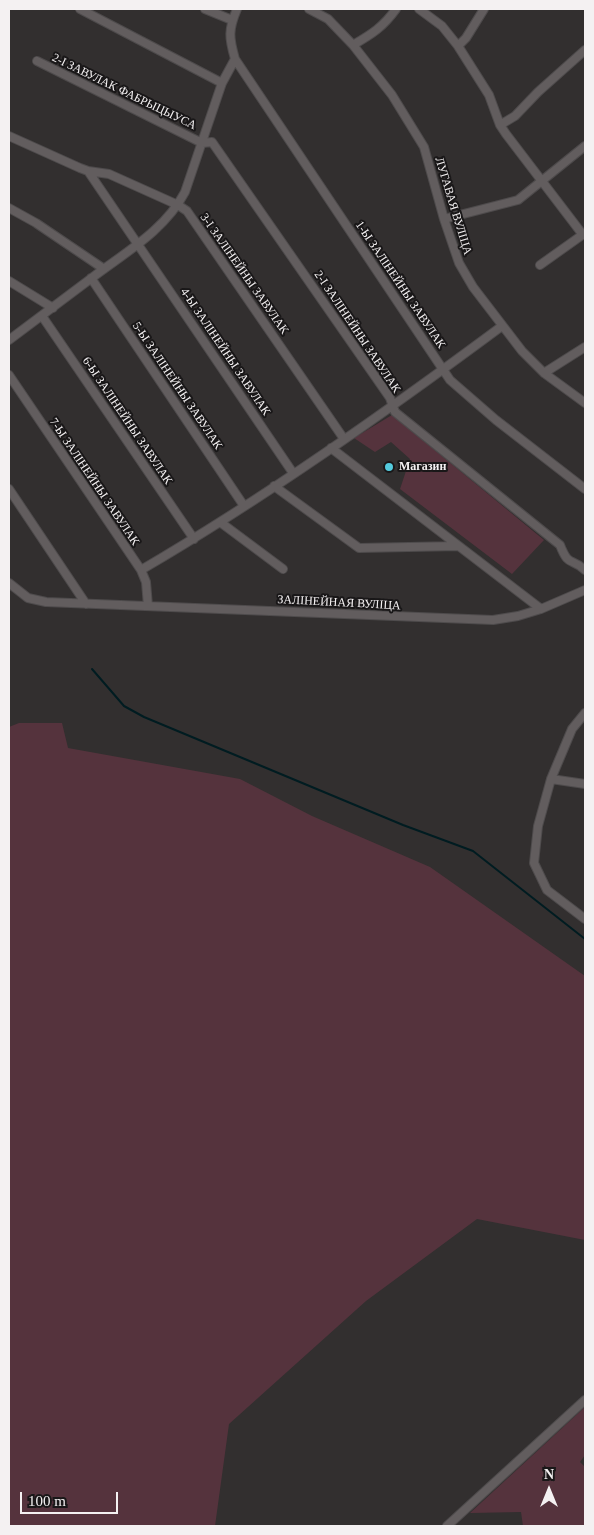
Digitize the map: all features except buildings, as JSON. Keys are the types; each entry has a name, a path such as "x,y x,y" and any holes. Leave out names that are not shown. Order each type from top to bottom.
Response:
{"street":[{"path":"80,9 222,82"},
{"path":"205,9 232,20"},
{"path":"9,340 139,243 164,222 178,205 186,192 222,82 235,59 229,37 232,20 237,9"},
{"name":"ЛУГАВАЯ ВУЛІЦА","path":"309,9 328,19 353,44 392,95 424,147 444,219 459,263 473,287 522,351 544,373 585,403"},
{"path":"353,44 374,33 396,9"},
{"path":"419,9 442,26 458,46 489,95 500,125 584,234 540,264"},
{"path":"458,46 466,38 484,9"},
{"path":"500,125 515,116 538,92 585,50"},
{"name":"1-Ы ЗАЛІНЕЙНЫ ЗАВУЛАК","path":"235,59 450,380 496,420 585,489"},
{"name":"2-І ЗАВУЛАК ФАБРЫЦЫУСА","path":"37,61 202,143"},
{"name":"3-І ЗАЛІНЕЙНЫ ЗАВУЛАК","path":"9,136 80,168 109,174 178,205 187,211 344,439"},
{"name":"2-І ЗАЛІНЕЙНЫ ЗАВУЛАК","path":"202,143 212,142 385,390 390,398 394,412 560,545 566,559 572,564 580,565 585,570"},
{"path":"444,219 518,200 585,146"},
{"name":"4-Ы ЗАЛІНЕЙНЫ ЗАВУЛАК","path":"88,171 139,243 293,473"},
{"path":"9,208 36,223 104,268"},
{"name":"5-Ы ЗАЛІНЕЙНЫ ЗАВУЛАК","path":"91,278 244,506"},
{"path":"9,281 53,308"},
{"name":"6-Ы ЗАЛІНЕЙНЫ ЗАВУЛАК","path":"42,316 194,539"},
{"path":"141,570 194,539 331,448 393,406 502,326"},
{"path":"544,373 585,347"},
{"name":"7-Ы ЗАЛІНЕЙНЫ ЗАВУЛАК","path":"9,375 141,570 146,582 148,606"},
{"path":"331,448 542,609"},
{"path":"274,486 359,548 458,546"},
{"path":"9,489 86,604"},
{"path":"220,522 283,569"},
{"name":"ЗАЛІНЕЙНАЯ ВУЛІЦА","path":"9,583 28,598 46,602 494,620 542,609 585,590"},
{"path":"585,713 572,728 551,779 538,826 534,862 547,890 585,919"},
{"path":"551,779 585,784"},
{"path":"448,1526 585,1400"}],"shaded area":[{"path":"392,415 544,540 512,574 400,489 410,459 391,442 375,452 354,438"},
{"path":"19,723 62,723 68,748 240,779 312,816 430,867 585,976 585,1240 477,1219 366,1301 229,1424 215,1526 9,1526 9,727"},
{"path":"585,1407 585,1455 580,1462 585,1467 585,1526 523,1526 521,1512 470,1513"}],"waterway":[{"path":"92,669 124,706 144,717 403,825 473,851 585,939"}],"place":[{"name":"Магазин","path":"389,467"}]}
